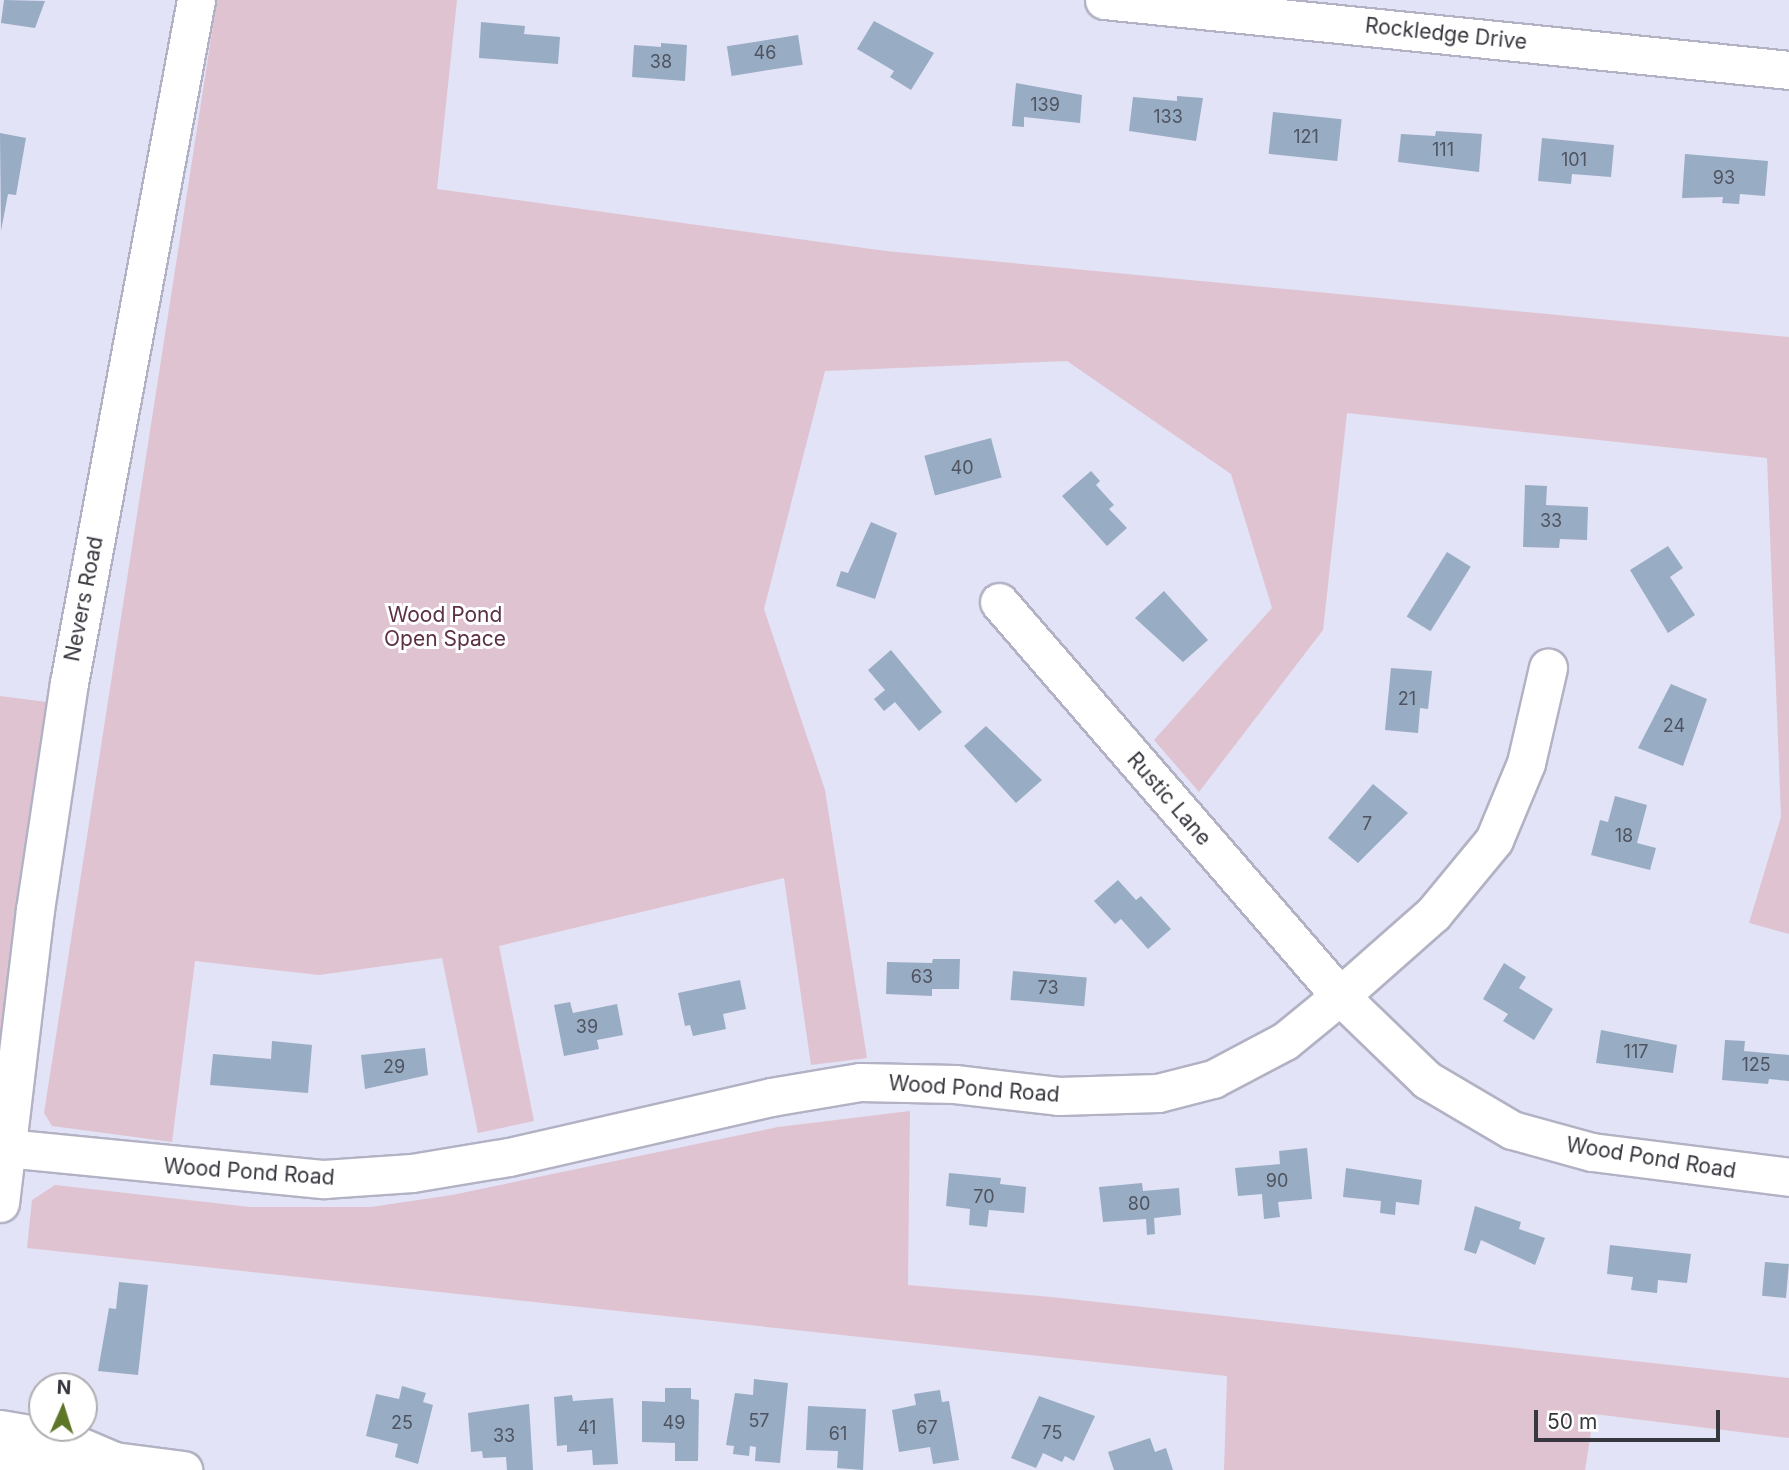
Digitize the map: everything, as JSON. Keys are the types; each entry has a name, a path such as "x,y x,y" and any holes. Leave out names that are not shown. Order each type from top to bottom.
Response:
{"street":[{"name":"Nevers Road","path":"0,1203 69,683 196,0"},
{"name":"Rockledge Drive","path":"1104,0 1789,70"},
{"name":"Rustic Lane","path":"999,601 1340,996"},
{"path":"1340,996 1433,914 1494,840 1526,763 1548,668"},
{"name":"Wood Pond Road","path":"6,1148 324,1179 412,1174 509,1157 771,1097 860,1082 955,1084 1058,1096 1158,1093 1213,1079 1250,1062 1285,1041 1340,996 1427,1080 1512,1130 1592,1152 1789,1177"},
{"path":"0,1429 65,1440 114,1461 183,1470"},
{"path":"0,1461 62,1469 114,1461"}],"green space":[{"name":"Wood Pond Open Space","path":"217,0 457,0 437,189 886,251 1789,337 1789,934 1749,923 1781,817 1767,458 1347,413 1323,630 1199,792 1154,740 1272,608 1231,474 1067,361 825,371 764,609 825,790 867,1058 811,1065 784,878 499,946 534,1121 478,1133 442,958 319,975 195,961 172,1142 52,1126 44,1113"},
{"path":"0,696 47,702 3,1034 0,1034"},
{"path":"910,1111 908,1285 1052,1297 1789,1378 1789,1438 1594,1414 1585,1470 1224,1470 1227,1376 27,1248 32,1200 55,1185 250,1207 371,1207 452,1195 778,1127"}],"building":[{"path":"4,0 45,1 35,28 1,23"},
{"path":"874,21 934,53 911,90 890,77 894,71 857,49"},
{"path":"481,22 525,26 524,34 560,37 558,64 479,58"},
{"path":"798,35 803,65 732,76 727,46"},
{"path":"661,43 687,45 685,81 632,77 634,45 661,47"},
{"path":"1016,83 1082,95 1080,123 1024,117 1024,127 1012,126"},
{"path":"1177,96 1203,98 1196,141 1129,131 1133,97 1177,101"},
{"path":"1273,112 1342,119 1337,161 1269,154"},
{"path":"1436,131 1482,134 1479,172 1398,162 1401,134 1435,136"},
{"path":"0,133 26,138 16,195 8,194 1,231"},
{"path":"1542,138 1614,145 1611,177 1572,174 1571,184 1538,181"},
{"path":"1685,154 1768,161 1765,196 1740,194 1739,204 1722,203 1723,197 1682,198"},
{"path":"991,438 1002,478 935,495 924,456"},
{"path":"1091,471 1100,481 1096,485 1114,505 1109,509 1127,528 1107,546 1062,496"},
{"path":"1525,485 1547,486 1546,505 1588,507 1587,540 1560,539 1559,548 1523,547"},
{"path":"871,522 897,533 875,599 836,586 841,571 848,573"},
{"path":"1668,546 1683,568 1670,577 1695,615 1668,633 1630,570"},
{"path":"1447,552 1471,567 1430,631 1407,616"},
{"path":"1164,591 1208,640 1183,662 1135,618"},
{"path":"891,650 942,712 919,731 895,702 884,711 874,699 885,690 868,670"},
{"path":"1391,668 1432,671 1428,709 1420,708 1418,733 1385,730"},
{"path":"1671,684 1707,699 1683,766 1638,748"},
{"path":"986,726 1042,780 1016,803 964,746"},
{"path":"1373,784 1408,813 1358,863 1328,838"},
{"path":"1615,796 1647,805 1637,843 1656,848 1650,870 1591,855 1600,820 1608,822"},
{"path":"1118,880 1136,900 1141,896 1171,929 1148,949 1121,919 1115,924 1094,901"},
{"path":"933,959 960,959 959,989 932,989 932,996 886,994 887,962 932,963"},
{"path":"1504,963 1526,977 1519,988 1553,1009 1534,1040 1503,1021 1508,1014 1483,999"},
{"path":"1013,971 1087,977 1084,1006 1010,1000"},
{"path":"740,980 746,1009 723,1014 726,1029 693,1036 690,1025 685,1026 678,993"},
{"path":"570,1002 573,1013 617,1004 623,1035 597,1040 599,1049 564,1056 554,1005"},
{"path":"1601,1030 1677,1045 1673,1073 1596,1063"},
{"path":"1725,1040 1745,1041 1744,1051 1789,1055 1789,1081 1769,1079 1768,1084 1722,1080"},
{"path":"272,1041 312,1045 308,1093 210,1085 213,1054 271,1059"},
{"path":"425,1048 428,1075 365,1089 361,1055"},
{"path":"1307,1148 1312,1199 1278,1202 1280,1217 1264,1219 1262,1194 1238,1196 1235,1168 1280,1164 1279,1151"},
{"path":"1346,1168 1422,1180 1419,1205 1396,1202 1395,1215 1380,1213 1381,1201 1343,1197"},
{"path":"949,1173 1001,1178 1000,1184 1026,1187 1024,1213 989,1210 987,1227 969,1225 970,1209 946,1206"},
{"path":"1142,1183 1143,1191 1179,1188 1181,1215 1154,1218 1155,1234 1147,1235 1146,1219 1103,1222 1099,1187"},
{"path":"1475,1206 1521,1222 1519,1229 1545,1238 1535,1265 1481,1240 1476,1254 1464,1250"},
{"path":"1610,1245 1691,1254 1687,1283 1658,1280 1657,1293 1631,1290 1633,1277 1607,1274"},
{"path":"1765,1262 1789,1264 1786,1298 1762,1296"},
{"path":"119,1282 148,1285 138,1375 98,1371 109,1308 116,1309"},
{"path":"754,1379 788,1383 780,1463 755,1461 756,1447 750,1446 749,1456 733,1454 734,1446 726,1445 735,1393 753,1395"},
{"path":"402,1386 426,1393 423,1402 433,1405 418,1464 395,1457 398,1444 366,1436 376,1394 399,1399"},
{"path":"665,1388 691,1388 691,1399 699,1400 698,1461 675,1461 675,1443 642,1442 642,1401 665,1402"},
{"path":"940,1390 942,1402 949,1401 959,1460 933,1464 930,1447 899,1452 892,1410 916,1405 914,1394"},
{"path":"572,1395 573,1401 613,1398 618,1464 593,1465 592,1450 567,1452 567,1445 557,1446 554,1397"},
{"path":"1039,1396 1095,1416 1074,1461 1065,1456 1062,1462 1043,1453 1036,1468 1011,1458"},
{"path":"529,1404 533,1470 507,1470 506,1457 483,1458 482,1451 471,1452 468,1413"},
{"path":"808,1406 866,1409 863,1470 837,1468 838,1451 806,1450"},
{"path":"1150,1438 1155,1452 1166,1448 1173,1470 1114,1470 1108,1452"}]}
